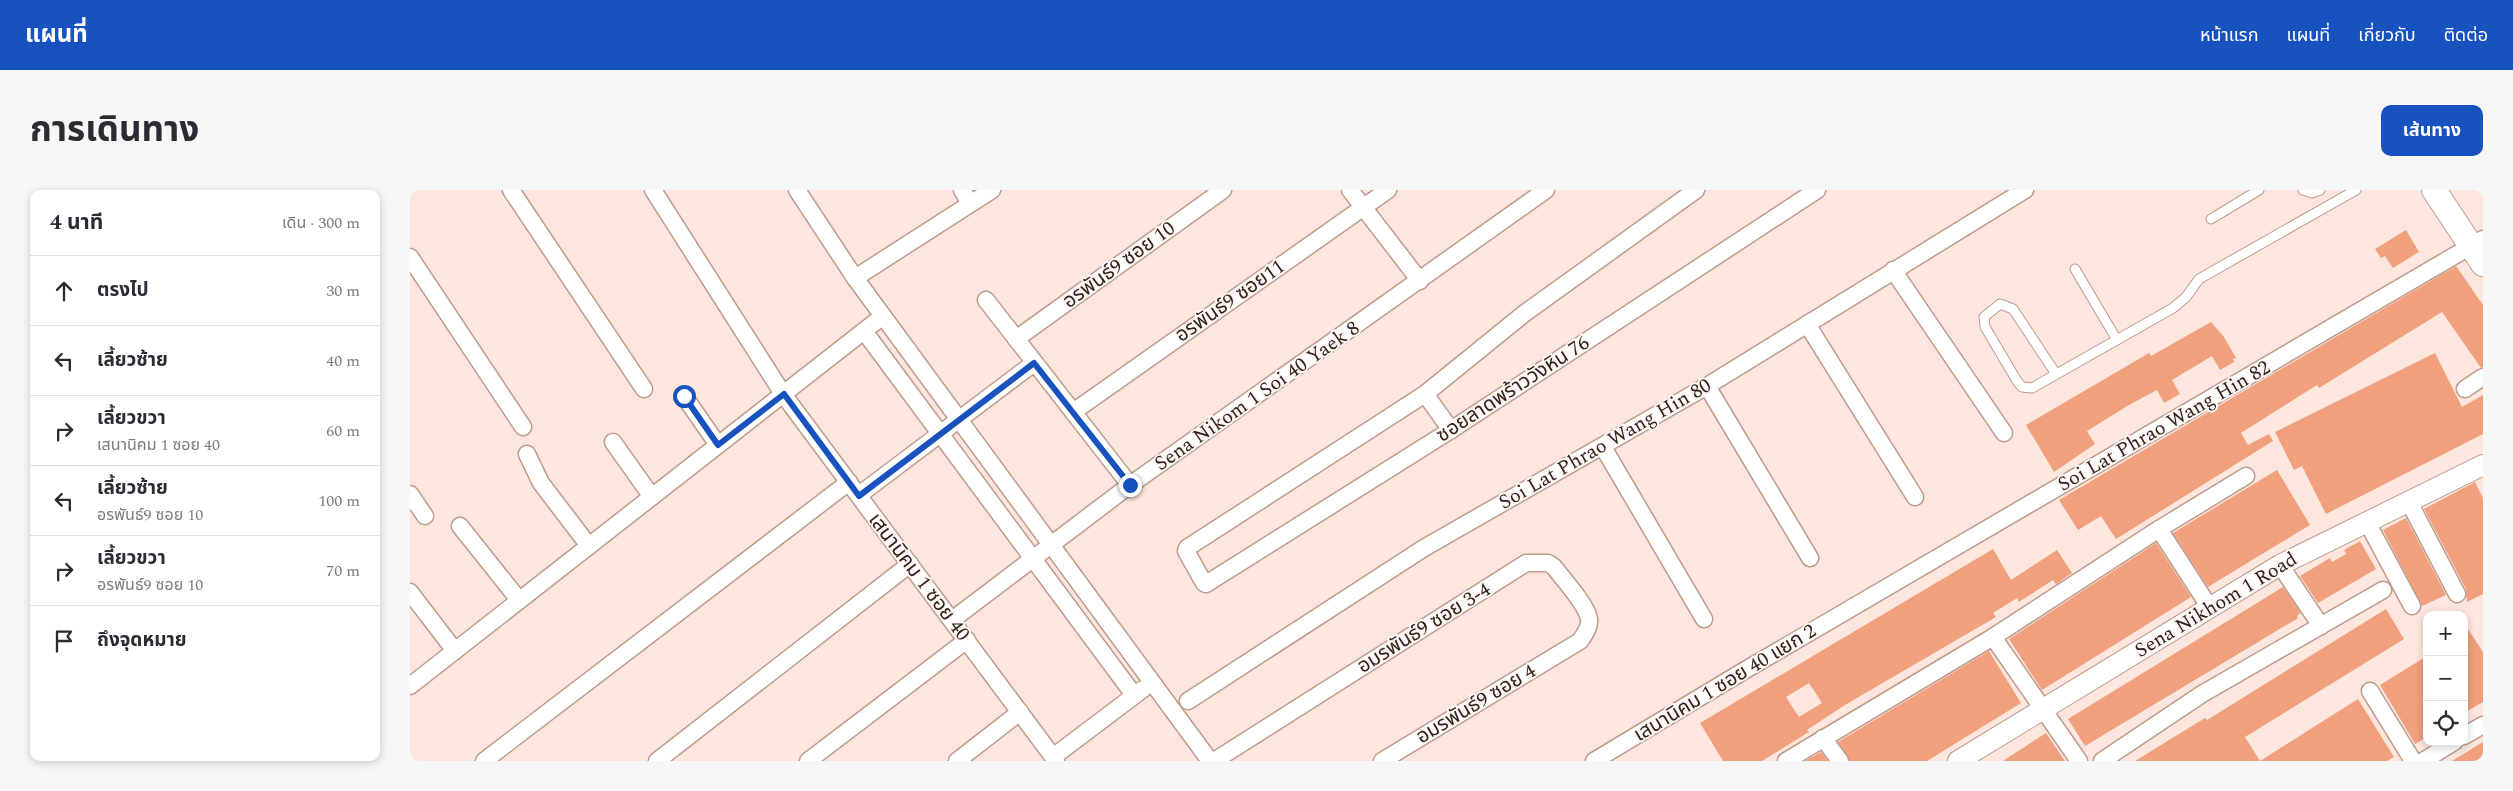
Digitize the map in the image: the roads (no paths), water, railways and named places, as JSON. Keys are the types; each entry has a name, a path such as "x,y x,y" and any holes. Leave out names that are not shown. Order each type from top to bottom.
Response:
{"main road":[{"path":"2434,190 2479,250"}],"street":[{"path":"511,190 644,389"},
{"name":"เสนานิคม 1 ซอย 40","path":"653,190 784,394 1055,759"},
{"path":"797,190 856,278 959,420 1212,761"},
{"path":"856,278 966,197 992,190"},
{"name":"อรพันธ์9 ซอย 10","path":"1016,339 1223,190"},
{"path":"1350,190 1420,282"},
{"name":"อรพันธ์9 ซอย11","path":"1073,412 1388,190"},
{"name":"Sena Nikom 1 Soi 40 Yaek 8","path":"952,620 1130,485 1420,282 1546,190"},
{"path":"1450,430 1425,394 1525,313 1696,190"},
{"name":"ซอยลาดพร้าววังหิน 76","path":"1425,394 1186,549 1206,584 1450,430 1817,190"},
{"name":"Soi Lat Phrao Wang Hin 80","path":"1188,701 1424,548 1707,386 2025,190"},
{"name":"Soi Lat Phrao Wang Hin 82","path":"1856,605 2479,250"},
{"path":"410,257 523,428"},
{"path":"1893,270 2004,433"},
{"path":"986,300 1130,485"},
{"path":"410,686 884,316"},
{"path":"1807,324 1916,497"},
{"path":"864,331 1134,696"},
{"path":"859,496 1034,363"},
{"path":"2465,388 2483,376"},
{"path":"1707,386 1810,558"},
{"path":"684,396 718,445"},
{"path":"613,442 652,497"},
{"path":"1603,447 1704,619"},
{"path":"526,454 542,483 589,546"},
{"name":"Sena Nikhom 1 Road","path":"1958,761 2280,565 2483,466"},
{"path":"1786,761 1993,637 2159,529 2246,476"},
{"path":"484,761 849,482"},
{"path":"410,494 425,516"},
{"path":"2409,502 2456,594"},
{"path":"2367,522 2412,606"},
{"path":"460,526 519,600"},
{"path":"2159,529 2210,608"},
{"name":"อมรพันธ์9 ซอย 3-4","path":"1212,761 1526,563 1548,563 1554,567 1586,610 1589,620 1586,631 1580,640 1571,647"},
{"path":"657,761 910,564"},
{"path":"2280,565 2321,626"},
{"path":"2102,761 2202,694 2383,590"},
{"path":"410,592 455,651"},
{"name":"เสนานิคม 1 ซอย 40 แยก 2","path":"1594,761 1856,605"},
{"path":"1993,637 2079,761"},
{"path":"808,761 967,640"},
{"name":"อมรพันธ์9 ซอย 4","path":"1382,761 1571,647"},
{"path":"1055,759 1152,682"},
{"path":"2370,691 2413,761"},
{"path":"957,761 1020,712"},
{"path":"2468,734 2483,725"},
{"path":"1824,738 1840,761"},
{"path":"2423,761 2447,746"}],"lane":[{"path":"2211,218 2258,190"},
{"path":"2303,190 2312,193 2320,190"},
{"path":"2056,374 2013,309 2000,304 1984,317 1985,327 2022,387 2032,388 2173,308 2186,297 2199,279 2356,190"},
{"path":"2075,269 2117,340"}]}
